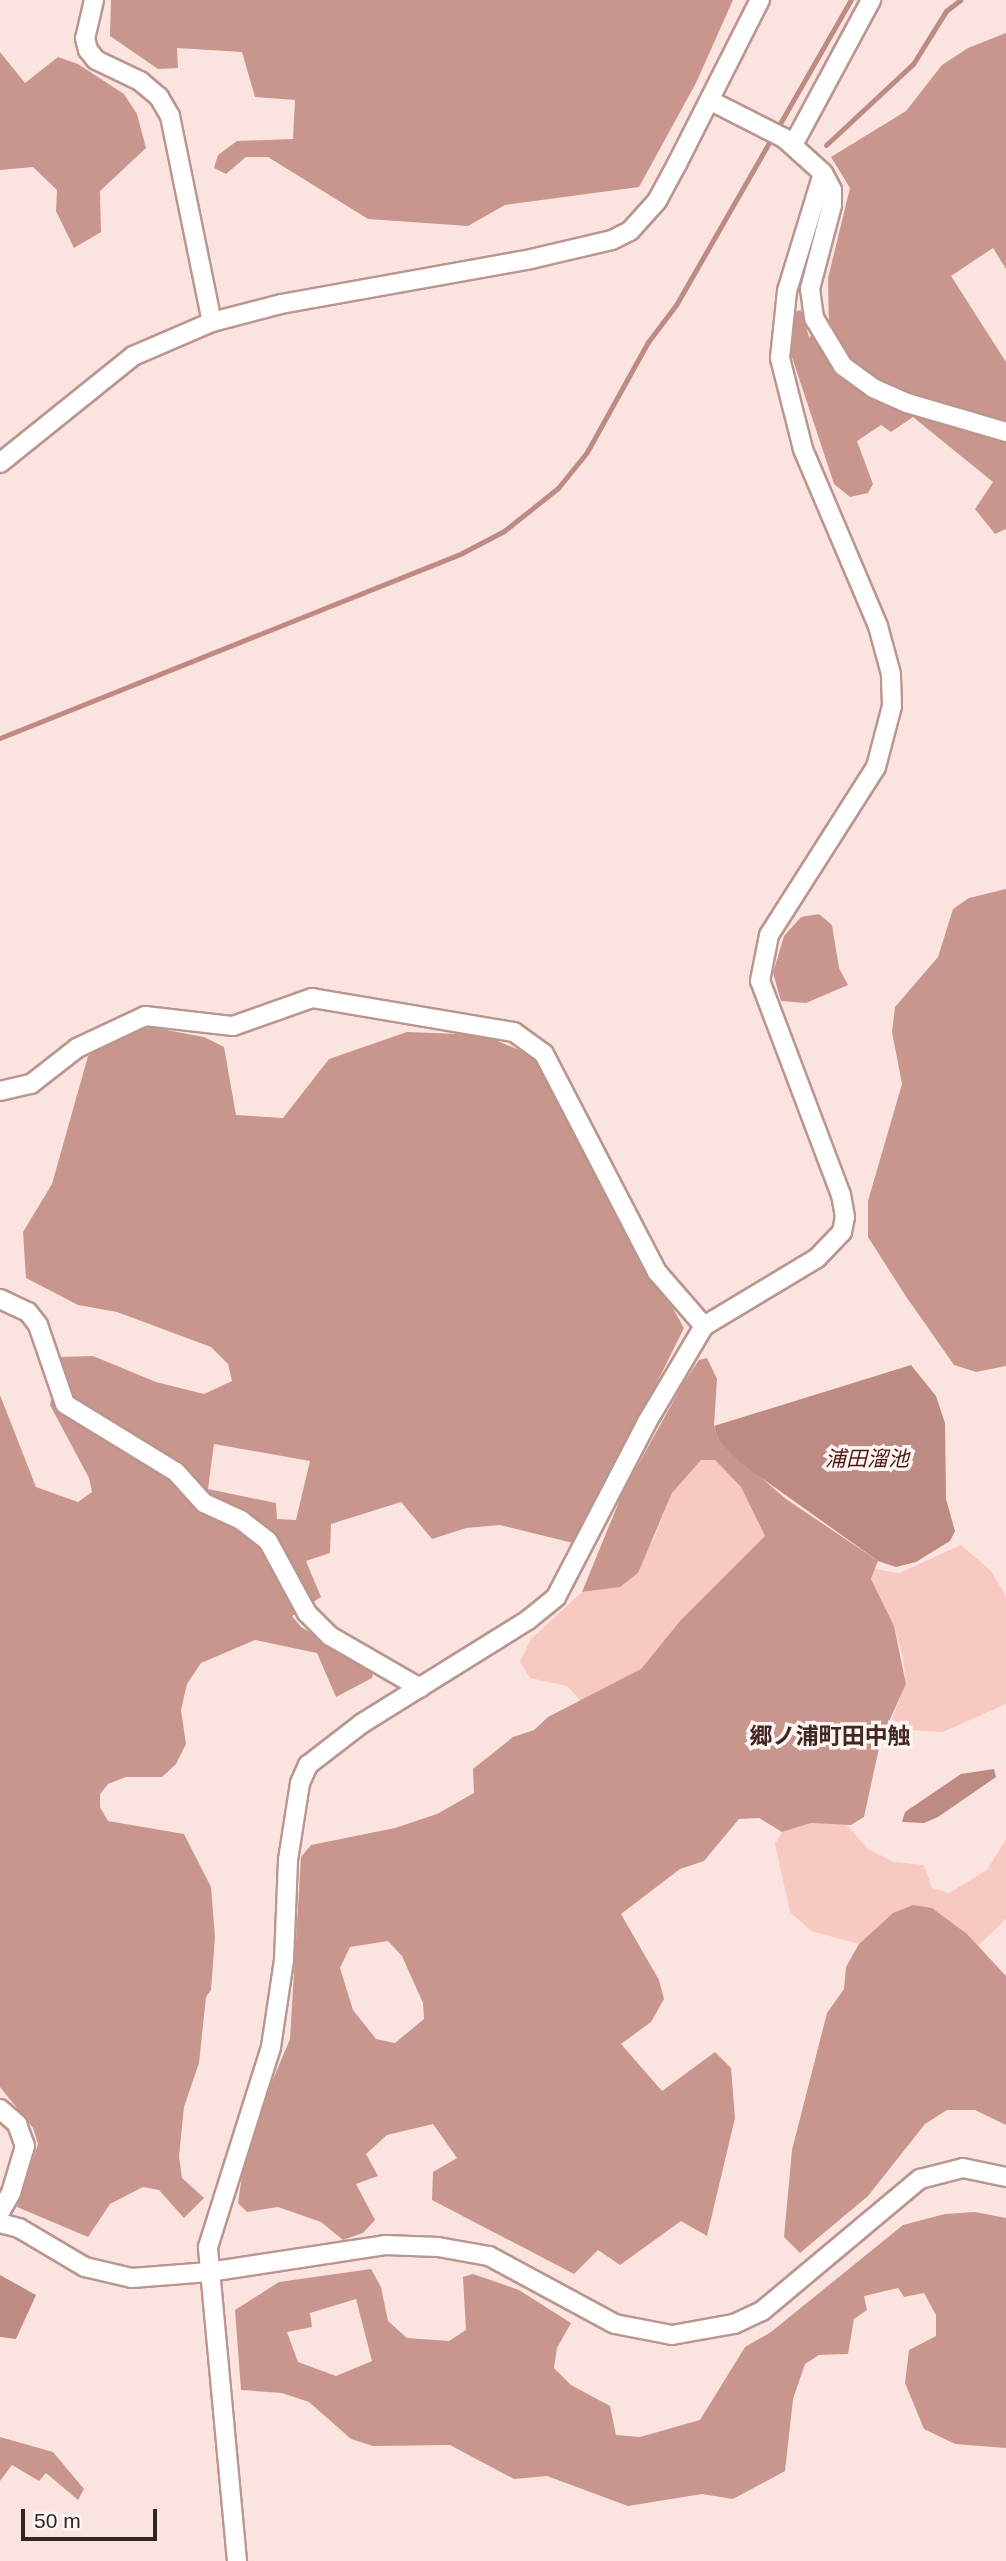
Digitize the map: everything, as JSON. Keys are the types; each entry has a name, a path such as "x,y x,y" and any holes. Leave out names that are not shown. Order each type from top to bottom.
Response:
{"street":[{"path":"94,0 85,38 88,50 96,60 149,89 170,116 212,322"},
{"path":"0,463 133,356 212,322 612,240 644,218 710,101 760,0"},
{"path":"789,141 871,0"},
{"path":"710,101 789,141 823,173 832,190 832,205 810,289 814,318 827,347 843,366 873,388 906,402 1006,432"},
{"path":"237,2561 208,2247 217,2208 271,2047 300,1783 316,1757 556,1597 660,1398 704,1326 817,1258 842,1232 845,1217 760,981 769,935 876,767 892,706 891,674 878,626 803,449 780,358 787,291 823,173"},
{"path":"0,1091 31,1084 77,1048 145,1016 233,1026 312,998 514,1032 544,1054 657,1272 704,1326"},
{"path":"0,1299 28,1312 38,1325 65,1404 176,1472 204,1503 241,1520 268,1541 307,1613 330,1636 420,1688"},
{"path":"0,2109 17,2124 25,2146 11,2193 0,2212"},
{"path":"0,2223 19,2228 85,2267 113,2274 146,2277 209,2272 385,2245 438,2247 489,2256 615,2324 672,2335 734,2325 762,2311 920,2179 963,2168 1006,2177"}],"shaded area":[{"path":"111,0 733,0 696,83 639,187 505,205 468,226 368,219 268,157 246,157 226,174 214,168 218,155 237,141 293,139 295,100 255,97 242,52 177,48 178,68 158,69 110,36"},
{"path":"1006,33 1006,269 993,248 951,276 1006,362 1006,529 995,534 975,509 993,482 913,417 891,432 881,425 857,441 873,484 868,493 850,497 834,484 789,348 789,313 801,310 809,337 829,329 828,278 850,188 831,157 906,111 942,65 968,48"},
{"path":"0,52 25,83 58,57 78,64 124,94 137,114 146,148 100,191 101,232 74,248 56,211 57,190 33,167 0,170"},
{"path":"1006,889 1006,1366 976,1372 954,1365 868,1237 868,1201 902,1084 892,1032 895,1007 938,957 953,909 969,898"},
{"path":"819,914 832,925 839,968 848,985 806,1003 781,1001 773,973 784,936 801,917"},
{"path":"150,1027 204,1037 224,1047 236,1115 283,1118 329,1059 407,1032 484,1035 542,1060 570,1126 684,1328 577,1544 500,1525 466,1528 432,1539 401,1502 331,1524 330,1553 306,1561 321,1597 292,1616 301,1627 374,1668 372,1678 336,1697 317,1653 255,1640 201,1663 187,1684 181,1710 186,1744 176,1764 162,1777 126,1777 108,1784 100,1794 100,1807 108,1821 184,1834 211,1887 215,1937 211,1990 206,1997 199,2063 184,2107 179,2156 182,2178 204,2198 184,2218 159,2190 143,2187 110,2204 88,2237 17,2207 38,2144 33,2128 0,2087 0,1395 36,1487 78,1502 92,1492 89,1478 50,1405 60,1357 93,1356 156,1382 204,1394 232,1381 228,1364 211,1347 117,1312 78,1305 26,1278 23,1232 52,1184 88,1056 123,1035","holes":["214,1444 310,1461 296,1520 277,1519 276,1503 208,1489"]},
{"path":"707,1358 717,1379 714,1426 719,1441 786,1499 878,1561 871,1579 894,1626 906,1684 881,1739 864,1817 851,1825 811,1823 782,1832 759,1818 739,1819 704,1861 680,1869 621,1914 659,1980 664,1999 651,2022 621,2044 662,2091 715,2052 731,2068 735,2118 707,2236 681,2221 620,2265 598,2250 574,2274 432,2200 433,2172 457,2158 433,2124 387,2135 366,2154 378,2176 356,2184 375,2220 363,2233 343,2240 321,2222 278,2207 247,2212 238,2203 242,2176 266,2096 290,2039 301,1857 311,1845 395,1828 437,1814 474,1793 473,1769 513,1737 534,1730 548,1717 641,1669 680,1621 765,1536 741,1487 715,1460 701,1460 672,1493 638,1573 620,1587 582,1592 623,1492 699,1360","holes":["388,1941 402,1956 423,2003 424,2019 395,2043 376,2039 353,2010 340,1968 350,1947"]},
{"path":"701,1460 715,1460 741,1487 765,1536 680,1621 641,1669 581,1701 567,1686 530,1678 520,1662 531,1639 582,1592 620,1587 654,1539 672,1493"},
{"path":"961,1545 991,1571 1006,1596 1006,1704 943,1732 909,1730 892,1719 906,1684 903,1657 894,1626 871,1579 875,1569 899,1573"},
{"path":"811,1823 846,1824 868,1849 894,1862 924,1865 932,1888 949,1893 987,1870 1006,1839 1006,1919 978,1946 967,1934 893,1913 859,1944 811,1931 790,1912 775,1844 782,1832"},
{"path":"913,1905 932,1908 967,1934 1006,1976 1006,2125 975,2110 947,2110 925,2124 868,2196 800,2253 784,2237 792,2150 827,2013 844,1989 846,1967 859,1944 893,1913"},
{"path":"975,2212 1006,2218 1006,2448 955,2444 924,2429 905,2383 909,2350 936,2336 936,2315 924,2293 904,2297 898,2288 864,2296 867,2310 854,2319 848,2354 819,2355 805,2364 793,2399 785,2471 733,2499 702,2494 628,2506 547,2476 514,2479 450,2445 373,2446 351,2439 309,2402 282,2393 241,2390 235,2310 279,2282 371,2269 381,2287 388,2321 407,2338 449,2341 466,2330 463,2277 473,2274 519,2290 571,2323 557,2348 554,2368 571,2385 610,2406 616,2435 640,2437 700,2420 745,2347 771,2332 903,2225 945,2214","holes":["356,2299 372,2361 336,2376 298,2362 287,2332 312,2327 310,2313"]},
{"path":"0,2437 53,2452 84,2489 78,2500 46,2473 39,2481 12,2465 0,2481"}],"water":[{"name":"浦田溜池","path":"911,1365 936,1396 945,1423 946,1499 955,1531 950,1541 916,1562 896,1567 878,1561 742,1464 719,1441 714,1426"},
{"path":"994,1769 996,1777 938,1817 924,1823 902,1822 905,1812 961,1774"},
{"path":"0,2275 36,2295 16,2339 0,2337"}],"waterway":[{"path":"0,738 462,553 504,531 558,488 587,452 648,342 676,305 851,0"},
{"path":"826,145 913,64 946,11 960,0"}],"district":[{"name":"郷ノ浦町田中触","path":"830,1736"}]}
